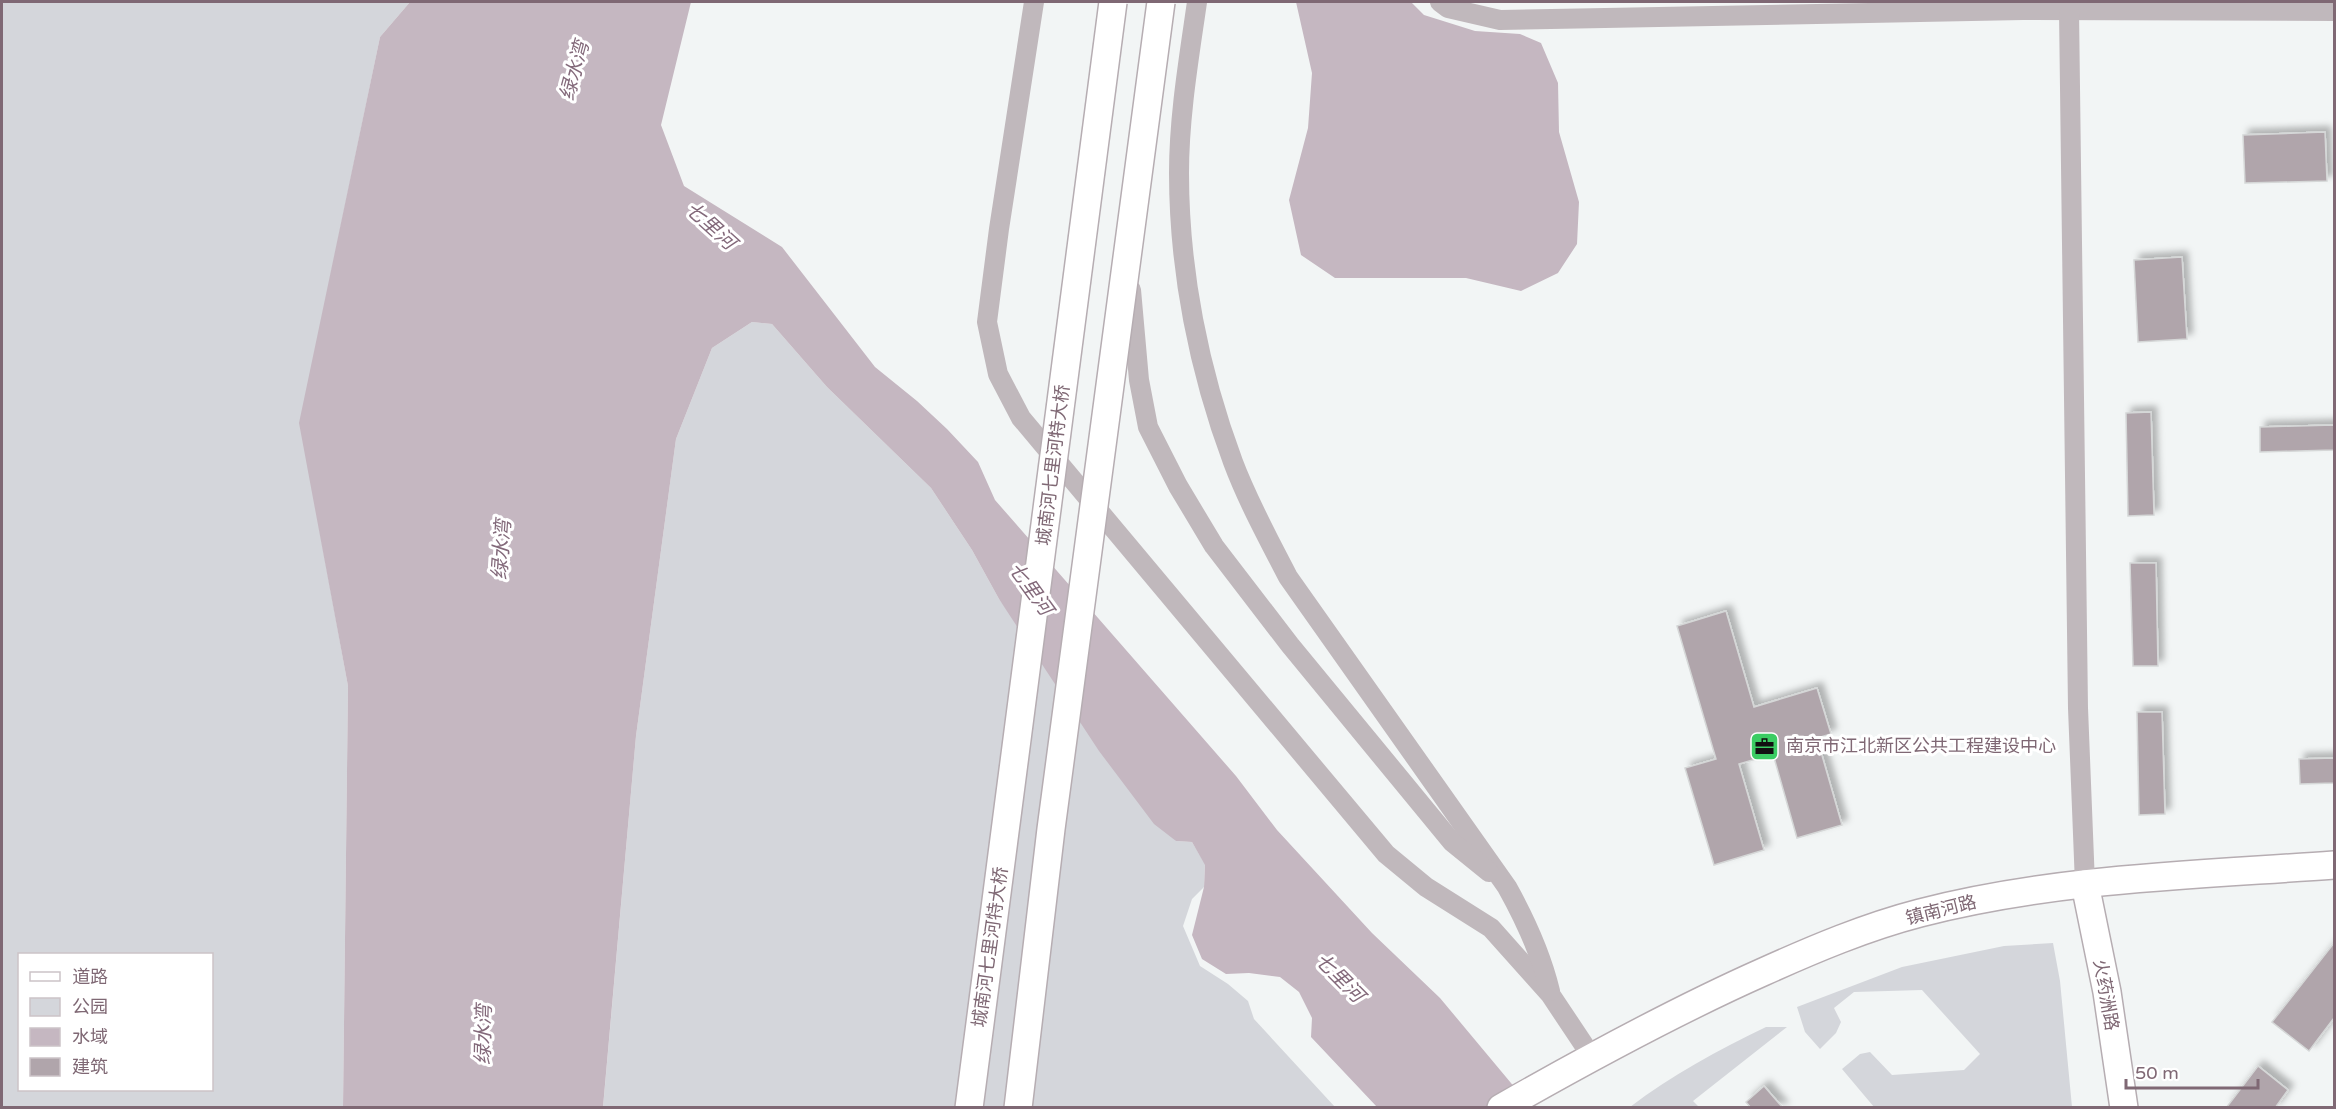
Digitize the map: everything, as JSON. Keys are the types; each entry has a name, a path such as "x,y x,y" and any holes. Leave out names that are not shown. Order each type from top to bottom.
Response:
{"main road":[{"name":"城南河七里河特大桥","path":"969,1107 1113,2"},
{"path":"1018,1107 1051,830 1161,2"},
{"name":"镇南河路","path":"1502,1107 1706,997 1818,947 1919,913 2022,891 2334,865"},
{"name":"火药洲路","path":"2085,884 2107,993 2124,1107"}],"street":[{"path":"1034,2 987,322 998,374 1022,418 1386,854 1426,887 1491,928 1550,994 1585,1061"},
{"path":"1197,2 1184,100 1179,173 1183,256 1197,335 1216,410 1233,463 1288,577 1508,887 1543,961 1550,994"},
{"path":"1440,2 1448,8 1500,20 2068,10 2334,11"},
{"path":"2068,10 2078,708 2085,884"},
{"path":"1128,255 1139,380 1148,427 1178,486 1214,546 1290,645 1452,842 1508,887"}],"green space":[{"path":"2,2 410,2 380,37 300,423 348,686 343,1107 2,1108"},
{"path":"752,322 772,324 827,387 931,488 972,550 999,599 1176,841 1192,842 1205,864 1204,887 1192,899 1183,926 1200,966 1228,984 1248,1001 1254,1019 1335,1107 603,1108 636,736 676,439 712,348"},
{"path":"2053,943 2060,981 2072,1107 1874,1107 1842,1069 1860,1054 1870,1052 1892,1075 1964,1070 1980,1054 1922,990 1854,992 1834,1008 1841,1022 1836,1033 1820,1049 1805,1032 1797,1007 1902,967 2004,946"},
{"path":"1766,1027 1787,1027 1693,1101 1699,1107 1630,1107 1662,1084 1696,1064"}],"water":[{"path":"410,2 691,2 661,125 684,186 782,247 875,367 917,401 978,462 995,500 1236,776 1277,830 1372,933 1440,998 1531,1107 1377,1107 1311,1037 1312,1018 1299,992 1280,977 1249,973 1226,974 1202,959 1192,935 1204,887 1205,865 1192,842 1176,841 1154,824 1099,751 999,599 972,550 931,488 827,387 772,324 752,322 712,348 676,439 636,736 603,1107 343,1107 348,686 299,423 380,37"},
{"path":"1296,2 1411,2 1424,15 1475,31 1520,34 1541,43 1558,83 1559,132 1579,202 1577,244 1558,273 1521,291 1466,278 1335,278 1301,255 1289,200 1308,128 1312,73"}],"building":[{"path":"2325,132 2327,181 2245,183 2243,135"},
{"path":"2182,257 2187,339 2138,342 2134,260"},
{"path":"2151,412 2154,515 2128,516 2126,413"},
{"path":"2334,425 2334,450 2260,452 2260,427"},
{"path":"2130,563 2156,563 2158,666 2133,666"},
{"name":"南京市江北新区公共工程建设中心","path":"1726,611 1754,707 1817,688 1831,734 1817,738 1842,825 1797,838 1773,754 1739,764 1764,850 1714,865 1685,768 1716,759 1677,626"},
{"path":"2137,712 2162,712 2165,814 2139,815"},
{"path":"2334,758 2334,783 2300,784 2299,759"},
{"path":"2334,943 2334,1018 2309,1051 2272,1022"},
{"path":"2258,1066 2288,1090 2275,1108 2226,1108"},
{"path":"1764,1086 1783,1108 1751,1108 1746,1102"}],"place":[{"name":"南京市江北新区公共工程建设中心","path":"1765,746"}],"water label":[{"name":"绿水湾","path":"575,71"},
{"name":"七里河","path":"710,226"},
{"name":"绿水湾","path":"502,550"},
{"name":"七里河","path":"1030,589"},
{"name":"七里河","path":"1339,978"},
{"name":"绿水湾","path":"484,1035"}]}
